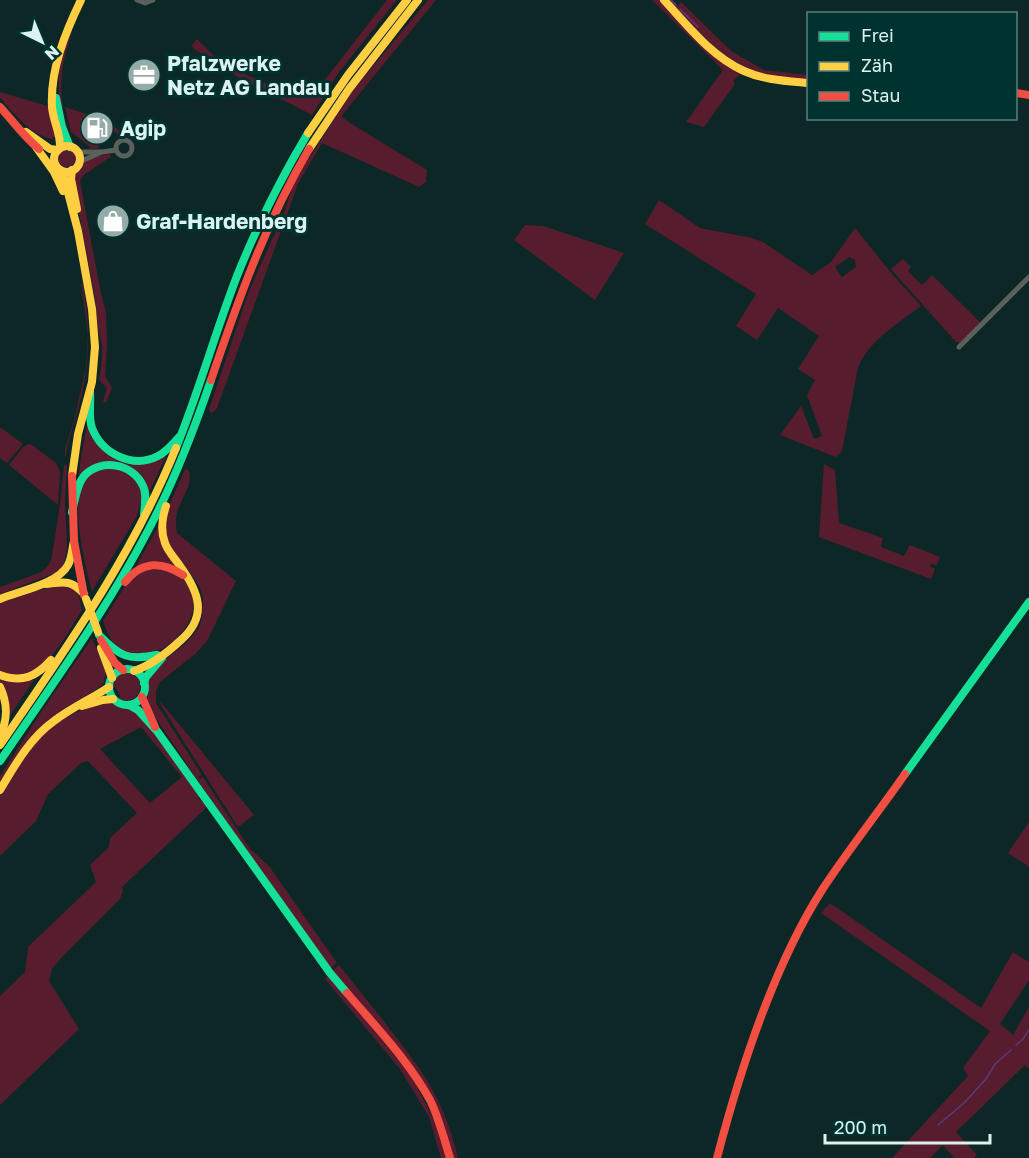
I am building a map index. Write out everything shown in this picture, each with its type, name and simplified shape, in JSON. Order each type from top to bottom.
[{"type":"main road","points":[[54,161],[60,140],[52,108],[55,75],[60,48],[81,0]]},
{"type":"main road","points":[[0,745],[112,577],[143,523],[182,433],[236,279],[257,228],[279,184],[329,101],[407,0]]},
{"type":"main road","points":[[0,761],[138,551],[172,483],[191,437],[261,241],[297,169],[335,106],[418,0]]},
{"type":"main road","points":[[664,0],[710,47],[738,68],[764,77],[807,83]]},
{"type":"main road","points":[[54,90],[62,127],[79,155],[79,162],[72,170],[67,172],[60,170]]},
{"type":"main road","points":[[0,107],[36,147],[60,182],[78,231]]},
{"type":"main road","points":[[17,125],[50,149],[63,147],[74,149]]},
{"type":"main road","points":[[36,147],[54,161],[65,181],[78,231],[92,309],[94,367],[73,460],[72,512],[74,542],[85,597],[112,678]]},
{"type":"main road","points":[[72,170],[71,179],[78,214],[78,231]]},
{"type":"main road","points":[[90,391],[90,417],[93,430],[101,444],[115,455],[132,460],[158,456],[169,448],[182,433]]},
{"type":"main road","points":[[72,512],[79,484],[88,473],[101,465],[119,465],[134,474],[143,487],[145,501],[143,523]]},
{"type":"main road","points":[[165,653],[146,677],[142,697],[129,705],[119,704],[113,699],[109,687],[117,672],[134,671],[165,653],[188,634],[196,620],[198,596],[171,554],[163,536],[162,517],[169,500],[172,483]]},
{"type":"main road","points":[[0,599],[40,584],[65,569],[74,542]]},
{"type":"main road","points":[[107,601],[132,573],[142,567],[167,566],[188,578]]},
{"type":"main road","points":[[40,584],[71,582],[85,597]]},
{"type":"main road","points":[[717,1158],[754,1039],[797,933],[823,889],[1029,602]]},
{"type":"main road","points":[[98,634],[114,651],[127,658],[143,659],[165,653]]},
{"type":"main road","points":[[98,634],[111,658],[123,670]]},
{"type":"main road","points":[[0,675],[19,679],[35,675],[68,644]]},
{"type":"main road","points":[[134,671],[144,682]]},
{"type":"main road","points":[[0,687],[7,710],[6,723],[0,736]]},
{"type":"main road","points":[[0,790],[20,758],[49,725],[109,687]]},
{"type":"main road","points":[[142,697],[157,731]]},
{"type":"main road","points":[[74,708],[113,699]]},
{"type":"main road","points":[[129,705],[138,710],[157,731],[330,973],[400,1055],[418,1080],[437,1117],[450,1158]]},
{"type":"street","points":[[137,0],[145,3],[153,0]]},
{"type":"street","points":[[74,149],[102,152],[116,150]]},
{"type":"street","points":[[79,162],[102,152]]},
{"type":"street","points":[[959,347],[1029,277]]},
{"type":"shaded area","points":[[387,0],[397,0],[339,72],[312,115],[236,76],[194,49],[192,45],[197,39],[214,56],[233,69],[301,98],[313,95]]},
{"type":"shaded area","points":[[428,0],[436,0],[342,117],[427,170],[426,182],[419,187],[322,143],[298,184],[217,408],[212,413],[210,412],[209,409],[249,291],[284,213],[294,182],[354,89]]},
{"type":"shaded area","points":[[652,0],[660,0],[704,46],[739,72],[740,75],[733,81],[735,84],[704,127],[686,122],[723,70]]},
{"type":"shaded area","points":[[668,0],[672,0],[678,6],[681,2],[731,51],[764,70],[807,75],[807,80],[764,74],[745,67],[709,42]]},
{"type":"shaded area","points":[[70,37],[61,84],[65,121],[69,132],[65,133],[59,96],[59,72]]},
{"type":"shaded area","points":[[0,92],[51,107],[57,135],[52,139],[44,137],[30,128],[0,98]]},
{"type":"shaded area","points":[[65,107],[107,121],[127,138],[103,125],[87,120],[82,130],[98,144],[99,148],[90,149],[71,132]]},
{"type":"shaded area","points":[[63,149],[71,149],[76,154],[74,165],[63,167],[58,162],[58,154]]},
{"type":"shaded area","points":[[110,154],[111,157],[84,175],[80,181],[106,312],[105,376],[112,388],[106,403],[103,401],[107,388],[99,380],[102,345],[73,180],[78,168],[86,161]]},
{"type":"shaded area","points":[[659,200],[700,228],[763,242],[812,275],[831,262],[855,228],[921,306],[885,333],[863,358],[858,368],[842,451],[836,457],[780,435],[801,406],[814,439],[822,436],[807,395],[815,380],[798,369],[819,336],[778,308],[757,340],[736,326],[756,294],[645,224]],"holes":[[[849,257],[855,260],[856,267],[842,277],[835,267]]]},
{"type":"shaded area","points":[[525,225],[543,226],[624,253],[595,300],[514,240]]},
{"type":"shaded area","points":[[903,259],[911,267],[908,271],[922,285],[932,275],[981,323],[960,343],[956,342],[891,269]]},
{"type":"shaded area","points":[[81,282],[86,307],[88,335]]},
{"type":"shaded area","points":[[88,337],[87,362],[85,380],[65,459],[65,449],[86,367]]},
{"type":"shaded area","points":[[87,424],[120,460],[167,454],[149,493],[148,488],[120,463],[78,479]]},
{"type":"shaded area","points":[[0,427],[23,444],[7,463],[0,458]]},
{"type":"shaded area","points":[[29,444],[56,463],[60,472],[58,505],[9,465],[23,447]]},
{"type":"shaded area","points":[[67,464],[65,504],[67,550],[64,563],[53,574],[0,594],[0,587],[42,572],[50,563],[64,466]]},
{"type":"shaded area","points":[[824,464],[835,470],[839,523],[883,538],[881,547],[904,556],[910,545],[940,557],[937,565],[931,564],[930,566],[935,569],[931,579],[819,537]]},
{"type":"shaded area","points":[[117,467],[137,481],[141,492],[141,502],[137,516],[92,591],[78,515],[81,486],[90,474],[101,469]]},
{"type":"shaded area","points":[[185,469],[189,471],[190,476],[177,513],[177,533],[236,581],[207,641],[195,654],[160,682],[156,691],[156,703],[202,775],[199,776],[200,779],[203,777],[250,849],[269,866],[337,963],[330,969],[192,772],[147,703],[149,680],[166,659],[193,635],[202,617],[203,598],[200,588],[169,546],[164,528],[169,506]]},
{"type":"shaded area","points":[[159,525],[176,566],[137,566],[137,564]]},
{"type":"shaded area","points":[[165,569],[183,579],[192,591],[194,602],[188,624],[172,642],[161,649],[145,654],[122,652],[112,640],[103,621],[125,586],[142,570]]},
{"type":"shaded area","points":[[66,584],[78,593],[82,610],[54,653],[36,670],[25,675],[12,676],[0,672],[0,603]]},
{"type":"shaded area","points":[[92,638],[106,671],[104,682],[97,689],[58,713],[41,728],[0,782],[0,776]]},
{"type":"shaded area","points":[[122,673],[128,673],[137,678],[140,684],[139,693],[135,698],[119,699],[120,695],[115,687],[112,687],[114,679]]},
{"type":"shaded area","points":[[0,678],[34,680],[9,717],[6,693]]},
{"type":"shaded area","points":[[160,701],[254,815],[238,827],[162,707]]},
{"type":"shaded area","points":[[111,703],[119,708],[135,711],[157,736],[200,795],[198,798],[208,806],[122,887],[120,899],[52,969],[49,981],[79,1029],[0,1105],[0,996],[25,972],[28,947],[96,882],[90,865],[109,847],[110,838],[137,813],[88,761],[81,763],[48,794],[36,821],[0,856],[0,795],[22,759],[40,737],[61,719],[91,706]],"holes":[[[141,727],[182,777],[150,803],[100,749]]]},
{"type":"shaded area","points":[[1029,822],[1029,867],[1008,853]]},
{"type":"shaded area","points":[[830,903],[981,1008],[1013,952],[1029,962],[1029,980],[1000,1024],[1013,1035],[1029,1007],[1029,1069],[1025,1065],[956,1132],[977,1155],[974,1158],[954,1158],[943,1145],[930,1158],[892,1158],[968,1076],[963,1068],[990,1031],[821,913]]},
{"type":"shaded area","points":[[339,965],[426,1078],[443,1112],[458,1158],[453,1158],[445,1129],[418,1073],[332,971]]},
{"type":"shaded area","points":[[328,976],[411,1075],[436,1124],[446,1158],[441,1158],[429,1117],[400,1069],[325,979]]},
{"type":"waterway","points":[[671,0],[676,5]]},
{"type":"waterway","points":[[680,9],[698,27]]},
{"type":"waterway","points":[[1016,1045],[1029,1030]]},
{"type":"waterway","points":[[938,1125],[965,1102],[986,1079],[995,1064],[1011,1050]]},
{"type":"traffic: fast","points":[[56,98],[62,127],[70,147]]},
{"type":"traffic: fast","points":[[176,448],[245,257],[288,167],[308,133]]},
{"type":"traffic: fast","points":[[0,761],[81,642],[137,551],[178,468],[211,380]]},
{"type":"traffic: fast","points":[[90,391],[92,428],[103,445],[119,457],[129,460],[148,460],[164,452],[179,437]]},
{"type":"traffic: fast","points":[[72,512],[81,480],[91,470],[107,465],[124,468],[138,478],[145,492],[144,514]]},
{"type":"traffic: fast","points":[[905,774],[1029,602]]},
{"type":"traffic: fast","points":[[99,635],[112,648],[125,655],[131,657],[157,655]]},
{"type":"traffic: fast","points":[[144,683],[146,677],[162,658]]},
{"type":"traffic: fast","points":[[127,669],[140,674],[145,687],[140,700],[127,705],[114,700],[109,687],[114,674],[127,669]]},
{"type":"traffic: fast","points":[[129,705],[138,710],[157,731],[330,973],[347,993]]},
{"type":"traffic: slow","points":[[60,148],[52,107],[53,79],[64,39],[81,0]]},
{"type":"traffic: slow","points":[[308,133],[348,75],[407,0]]},
{"type":"traffic: slow","points":[[309,149],[349,89],[418,0]]},
{"type":"traffic: slow","points":[[664,0],[701,40],[732,65],[759,76],[807,83]]},
{"type":"traffic: slow","points":[[26,132],[50,149],[58,150]]},
{"type":"traffic: slow","points":[[67,146],[76,150],[80,159],[76,168],[67,172],[58,168],[54,159],[58,150],[67,146]]},
{"type":"traffic: slow","points":[[36,147],[54,172],[63,191]]},
{"type":"traffic: slow","points":[[60,170],[78,231],[92,309],[95,347],[92,382],[78,434],[72,476]]},
{"type":"traffic: slow","points":[[72,170],[71,179],[77,209]]},
{"type":"traffic: slow","points":[[0,745],[119,564],[159,488],[176,448]]},
{"type":"traffic: slow","points":[[134,671],[159,658],[181,640],[195,622],[198,613],[198,604],[192,585],[163,538],[162,524],[166,506]]},
{"type":"traffic: slow","points":[[0,599],[47,582],[63,572],[68,565],[74,541]]},
{"type":"traffic: slow","points":[[46,584],[71,584],[84,594]]},
{"type":"traffic: slow","points":[[86,599],[98,632]]},
{"type":"traffic: slow","points":[[101,648],[112,678]]},
{"type":"traffic: slow","points":[[0,675],[15,678],[28,677],[40,671],[51,660]]},
{"type":"traffic: slow","points":[[0,687],[6,712],[0,736]]},
{"type":"traffic: slow","points":[[0,790],[24,752],[45,728],[109,687]]},
{"type":"traffic: slow","points":[[82,706],[113,699]]},
{"type":"traffic: jam","points":[[1017,93],[1029,95]]},
{"type":"traffic: jam","points":[[0,107],[39,149]]},
{"type":"traffic: jam","points":[[211,380],[266,233],[309,149]]},
{"type":"traffic: jam","points":[[72,476],[74,541],[84,595]]},
{"type":"traffic: jam","points":[[125,582],[138,570],[152,565],[167,567],[183,575]]},
{"type":"traffic: jam","points":[[101,640],[115,663],[123,670]]},
{"type":"traffic: jam","points":[[142,697],[155,727]]},
{"type":"traffic: jam","points":[[717,1158],[747,1055],[788,952],[822,890],[905,774]]},
{"type":"traffic: jam","points":[[347,993],[391,1044],[421,1085],[436,1114],[450,1158]]},
{"type":"place","name":"Pfalzwerke Netz AG Landau","points":[[144,75]]},
{"type":"place","name":"Agip","points":[[97,128]]},
{"type":"place","name":"Graf-Hardenberg","points":[[113,221]]}]
